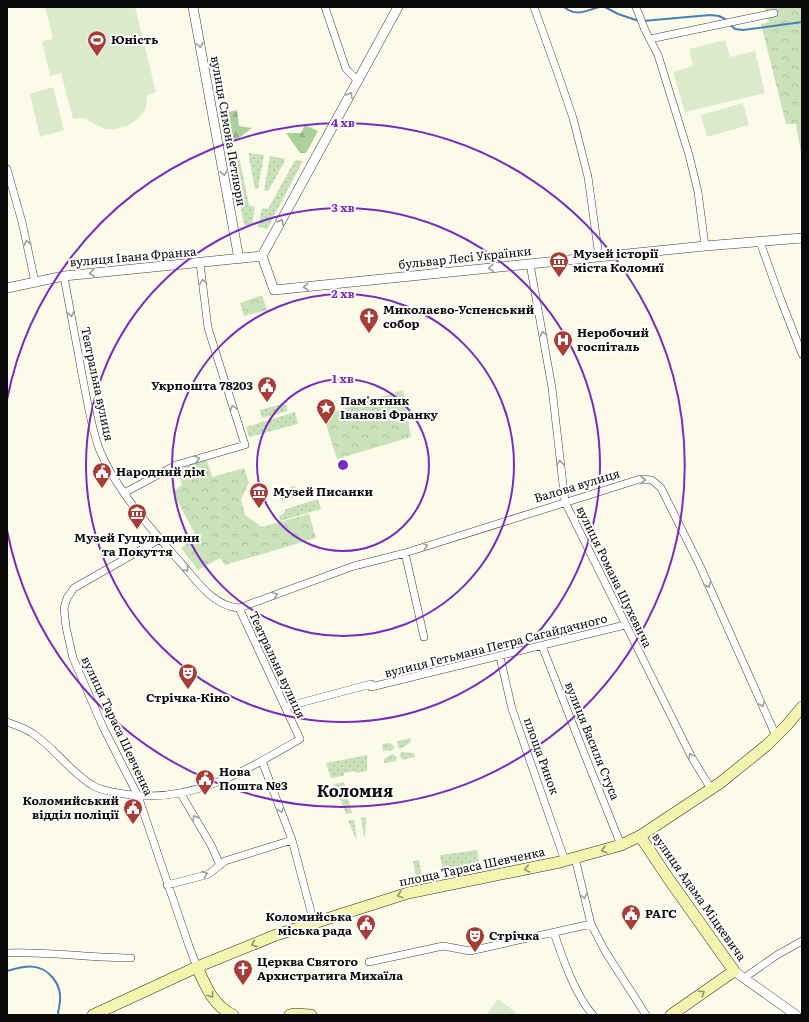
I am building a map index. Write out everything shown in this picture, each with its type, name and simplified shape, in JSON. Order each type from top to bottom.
[{"type":"main road","name":"площа Тараса Шевченка","points":[[93,1015],[106,1012],[197,967],[276,935],[314,922],[408,893],[570,859],[621,845],[640,836],[734,772],[776,736],[801,710]]},
{"type":"main road","name":"вулиця Адама Міцкевича","points":[[640,836],[734,971]]},
{"type":"main road","points":[[197,967],[208,992],[218,1005],[233,1015]]},
{"type":"main road","points":[[671,1015],[734,971]]},
{"type":"main road","points":[[292,1014],[311,1015]]},
{"type":"street","name":"вулиця Симона Петлюри","points":[[193,7],[239,259]]},
{"type":"street","points":[[325,7],[346,69],[358,81]]},
{"type":"street","points":[[262,256],[398,7]]},
{"type":"street","points":[[534,7],[573,118],[588,177],[599,257]]},
{"type":"street","points":[[636,7],[641,21],[658,55],[689,155],[698,192],[705,246]]},
{"type":"street","points":[[650,39],[774,13]]},
{"type":"street","points":[[7,169],[22,222],[35,282]]},
{"type":"street","name":"бульвар Лесі Українки","points":[[262,256],[274,290],[705,246],[802,238]]},
{"type":"street","points":[[760,242],[802,354]]},
{"type":"street","name":"вулиця Івана Франка","points":[[7,288],[64,276],[262,256]]},
{"type":"street","points":[[124,492],[176,465],[245,446],[208,328],[200,263]]},
{"type":"street","name":"вулиця Романа Шухевича","points":[[530,264],[552,388],[565,501],[691,756],[711,789]]},
{"type":"street","name":"Театральна вулиця","points":[[64,276],[93,427],[100,450],[108,467],[124,492],[160,539],[203,588],[216,600],[230,608],[239,608],[300,739],[262,761]]},
{"type":"street","name":"Валова вулиця","points":[[239,608],[354,566],[405,552],[640,478],[652,480],[661,488],[703,573],[776,736]]},
{"type":"street","name":"вулиця Тараса Шевченка","points":[[160,539],[78,585],[68,594],[64,606],[66,627],[75,662],[103,727],[138,796],[167,885],[197,967]]},
{"type":"street","points":[[405,552],[424,637]]},
{"type":"street","name":"вулиця Гетьмана Петра Сагайдачного","points":[[284,707],[500,657],[625,625]]},
{"type":"street","name":"вулиця Василя Стуса","points":[[542,646],[621,845]]},
{"type":"street","name":"площа Ринок","points":[[500,657],[512,709],[570,859],[591,924],[605,951],[646,1015]]},
{"type":"street","points":[[7,722],[34,735],[46,744],[65,764],[92,785],[108,791],[138,796],[181,794],[226,778],[262,761],[292,840],[314,922]]},
{"type":"street","points":[[181,794],[211,845],[220,865]]},
{"type":"street","points":[[167,885],[210,873],[225,861],[292,840]]},
{"type":"street","points":[[369,962],[443,946],[466,951],[591,924]]},
{"type":"street","points":[[554,933],[568,972],[593,1015]]},
{"type":"street","points":[[744,978],[777,955],[802,942]]},
{"type":"street","points":[[7,953],[36,952],[131,958]]},
{"type":"street","name":"вулиця Адама Міцкевича","points":[[734,971],[796,1015]]},
{"type":"green space","name":"Юність","points":[[45,7],[135,7],[156,92],[147,95],[145,110],[134,122],[118,129],[107,129],[84,118],[73,119],[61,73],[50,76],[42,41],[53,39]]},
{"type":"green space","points":[[764,7],[802,7],[802,159],[796,124],[786,124],[761,24],[769,22]]},
{"type":"green space","points":[[725,40],[730,57],[755,51],[765,93],[685,112],[673,72],[693,66],[689,49]]},
{"type":"green space","points":[[53,87],[64,130],[40,137],[30,94]]},
{"type":"green space","points":[[743,103],[749,125],[707,137],[701,115]]},
{"type":"green space","points":[[237,110],[239,126],[252,128],[232,143],[226,141],[221,114]]},
{"type":"green space","points":[[305,125],[318,131],[306,153],[300,153],[286,133],[301,133]]},
{"type":"green space","points":[[230,150],[238,151],[249,205],[255,207],[252,226],[244,225]]},
{"type":"green space","points":[[249,153],[264,155],[258,189],[255,189]]},
{"type":"green space","points":[[270,156],[285,159],[268,191],[264,190]]},
{"type":"green space","points":[[295,160],[303,161],[267,229],[258,227],[262,208],[268,209]]},
{"type":"green space","points":[[262,295],[267,310],[244,316],[240,303]]},
{"type":"green space","points":[[403,390],[411,437],[337,459],[323,415]]},
{"type":"green space","points":[[285,403],[288,411],[262,418],[260,410]]},
{"type":"green space","points":[[295,412],[298,424],[249,437],[246,427]]},
{"type":"green space","points":[[207,460],[212,477],[244,468],[249,483],[241,499],[245,515],[262,527],[309,514],[316,538],[225,565],[220,558],[198,570],[181,548],[196,536],[173,492],[182,485],[177,470],[191,464]]},
{"type":"green space","points":[[295,486],[298,496],[284,500],[278,497],[276,492]]},
{"type":"green space","points":[[318,499],[321,509],[280,521],[279,516],[283,514],[286,509]]},
{"type":"green space","points":[[410,738],[411,742],[400,749],[397,744],[398,741]]},
{"type":"green space","points":[[390,743],[394,746],[393,750],[383,751],[382,744]]},
{"type":"green space","points":[[401,752],[414,753],[415,757],[402,760],[400,756]]},
{"type":"green space","points":[[392,754],[397,757],[396,761],[384,763],[384,759]]},
{"type":"green space","points":[[367,755],[367,771],[344,773],[344,776],[331,778],[326,763]]},
{"type":"green space","points":[[344,782],[352,813],[346,814],[334,784]]},
{"type":"green space","points":[[366,817],[365,837],[364,837],[361,818]]},
{"type":"green space","points":[[348,820],[354,820],[357,839],[356,839]]},
{"type":"green space","points":[[477,850],[479,862],[443,871],[440,855]]},
{"type":"green space","points":[[419,860],[422,875],[416,877],[413,861]]},
{"type":"green space","points":[[498,999],[519,1015],[486,1015]]},
{"type":"waterway","points":[[564,7],[573,12],[581,12],[599,7]]},
{"type":"waterway","points":[[605,7],[618,14],[639,21]]},
{"type":"waterway","points":[[643,21],[710,15],[719,16],[727,20]]},
{"type":"waterway","points":[[729,24],[735,29],[743,30],[802,22]]},
{"type":"waterway","points":[[7,971],[26,967],[37,967],[48,973],[56,982],[59,991],[60,1001],[58,1015]]},
{"type":"place","name":"Юність","points":[[97,57]]},
{"type":"place","name":"Музей історії міста Коломиї","points":[[559,278]]},
{"type":"place","name":"Миколаєво-Успенський собор","points":[[369,334]]},
{"type":"place","name":"Неробочий госпіталь","points":[[563,357]]},
{"type":"place","name":"Укрпошта 78203","points":[[267,403]]},
{"type":"place","name":"Пам'ятник Іванові Франку","points":[[326,425]]},
{"type":"place","name":"Народний дім","points":[[102,489]]},
{"type":"place","name":"Музей Писанки","points":[[259,509]]},
{"type":"place","name":"Музей Гуцульщини та Покуття","points":[[137,530]]},
{"type":"place","name":"Стрічка-Кіно","points":[[188,690]]},
{"type":"place","name":"Нова Пошта №3","points":[[205,796]]},
{"type":"place","name":"Коломийський відділ поліції","points":[[133,825]]},
{"type":"place","name":"РАГС","points":[[631,931]]},
{"type":"place","name":"Коломийська міська рада","points":[[366,941]]},
{"type":"place","name":"Стрічка","points":[[475,953]]},
{"type":"place","name":"Церква Святого Архистратига Михаїла","points":[[243,986]]},
{"type":"district","name":"Коломия","points":[[355,791]]}]
